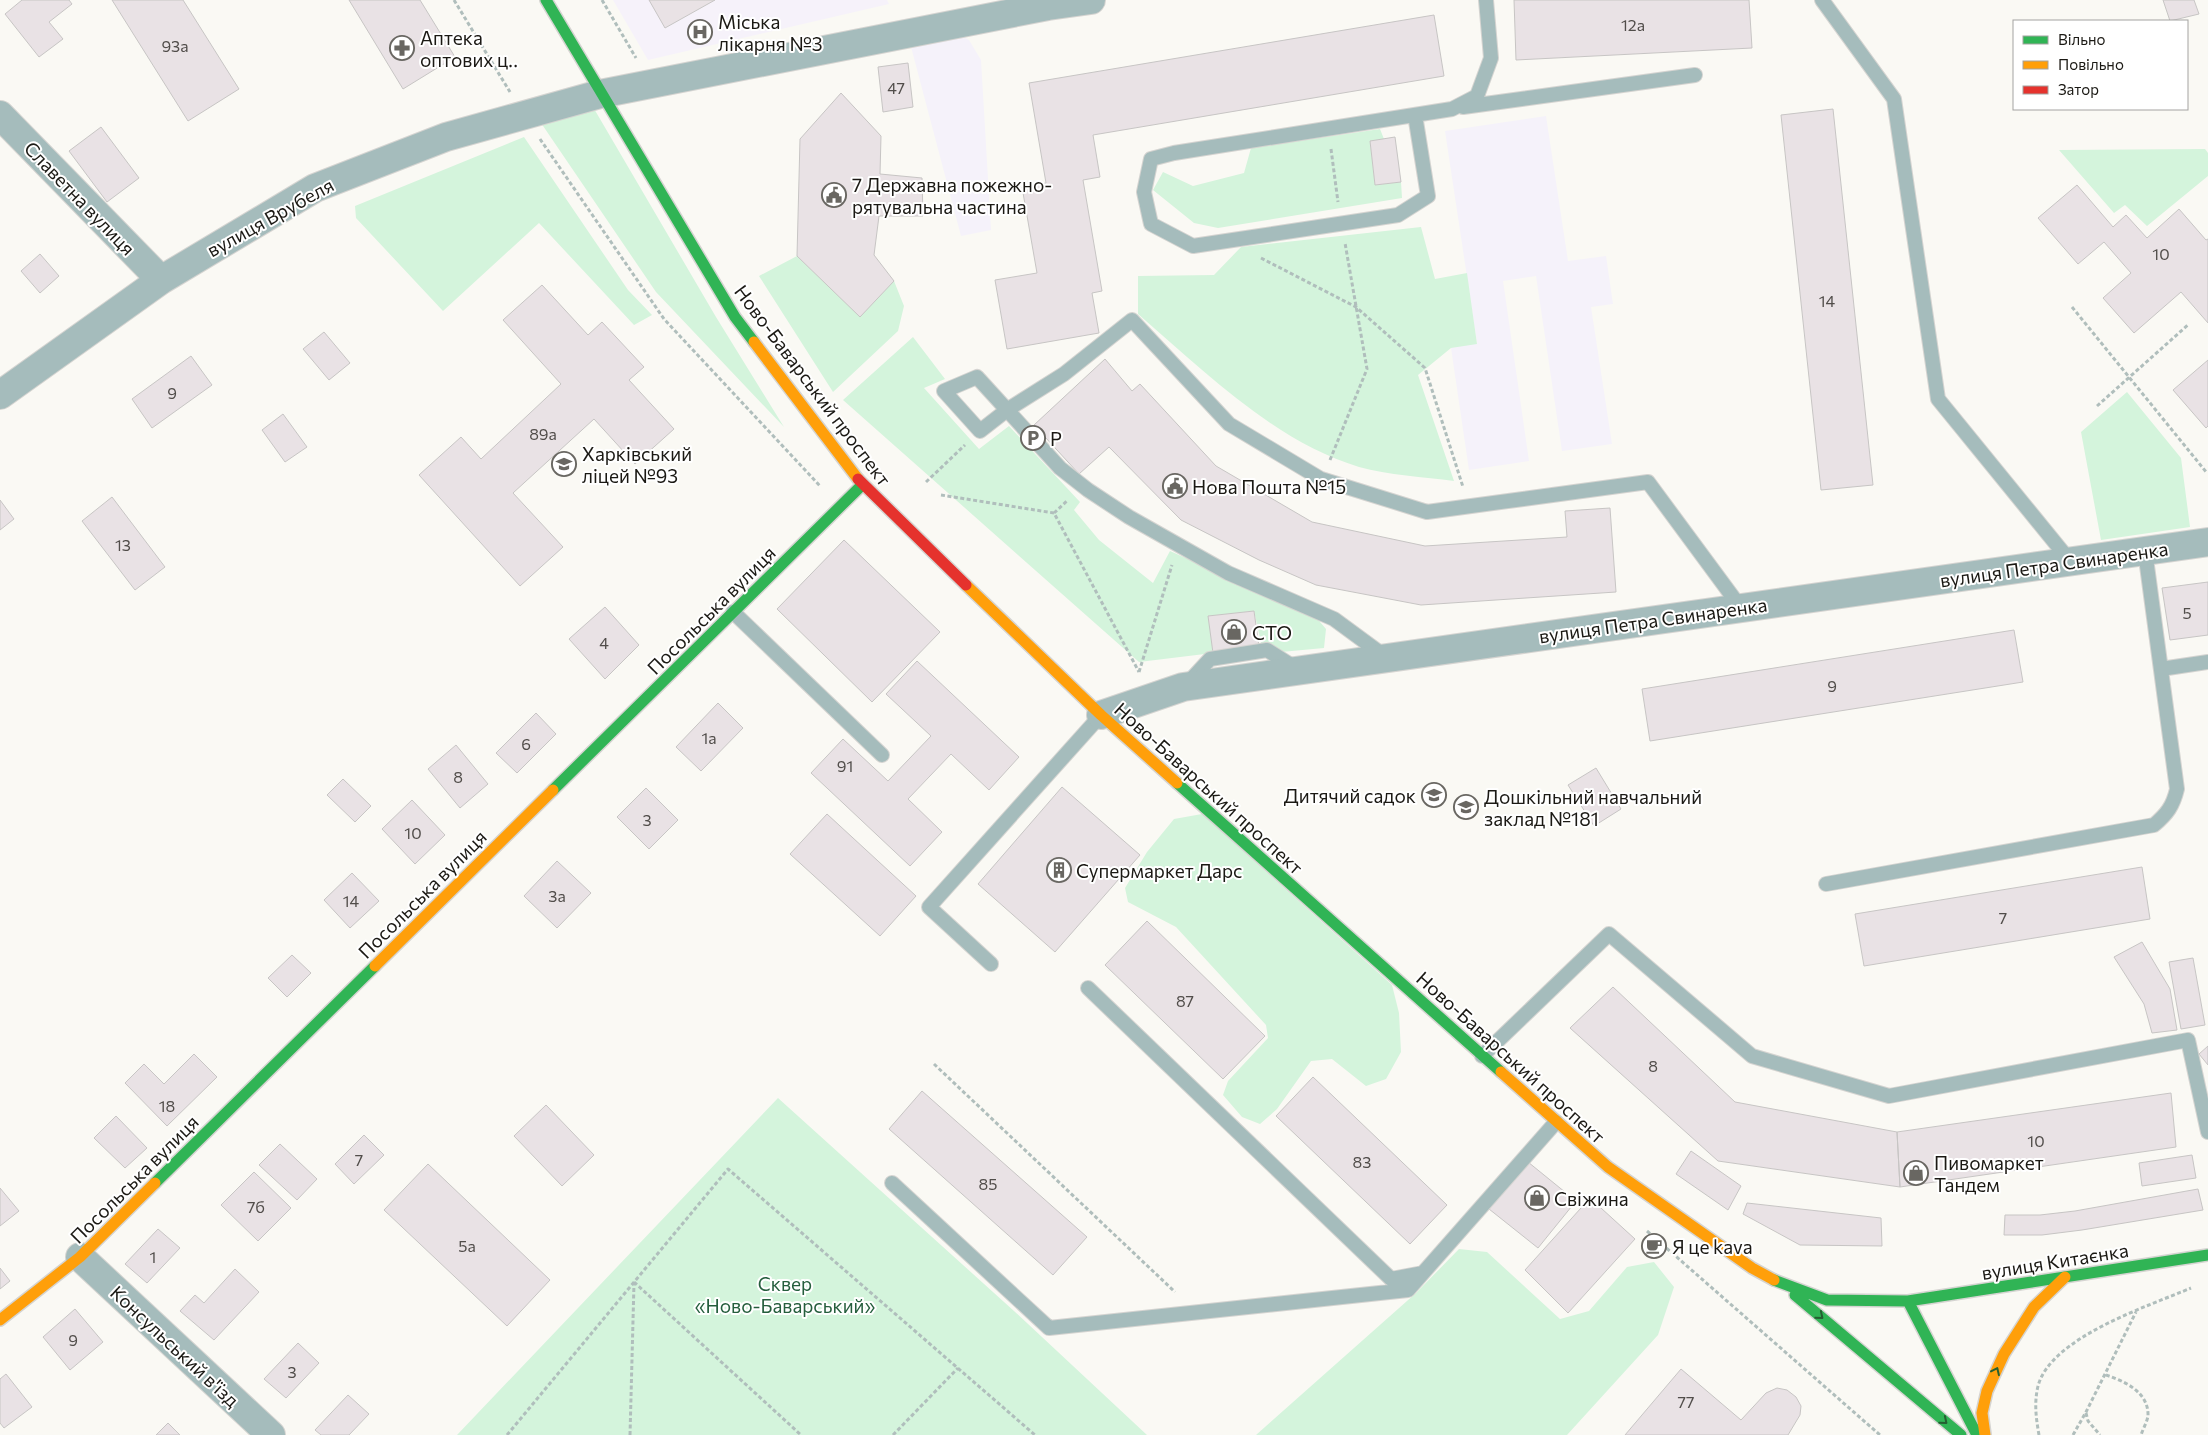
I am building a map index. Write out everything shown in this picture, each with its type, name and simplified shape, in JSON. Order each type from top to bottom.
[{"type":"main road","name":"Ново-Баварський проспект","points":[[546,0],[600,94],[735,317],[862,485],[1101,715],[1608,1167],[1752,1268],[1783,1285],[1827,1300],[1908,1301]]},
{"type":"main road","name":"Посольська вулиця","points":[[0,1320],[80,1257],[862,485]]},
{"type":"main road","name":"вулиця Китаєнка","points":[[1908,1301],[2208,1255]]},
{"type":"main road","points":[[1985,1435],[1982,1413],[1987,1391],[2004,1354],[2034,1307],[2065,1277]]},
{"type":"main road","points":[[1783,1285],[1961,1435]]},
{"type":"main road","points":[[1908,1301],[1977,1435]]},
{"type":"street","name":"вулиця Врубеля","points":[[0,395],[161,280],[315,188],[446,137],[600,94],[1048,6],[1091,0]]},
{"type":"street","name":"Славетна вулиця","points":[[0,115],[161,280]]},
{"type":"street","name":"вулиця Петра Свинаренка","points":[[1101,715],[1183,687],[2208,542]]},
{"type":"street","name":"Консульський в'їзд","points":[[80,1257],[271,1435]]},
{"type":"lane","points":[[1452,109],[1477,96],[1491,58],[1486,0]]},
{"type":"lane","points":[[1822,0],[1894,99],[1938,399],[2070,561]]},
{"type":"lane","points":[[1415,115],[1428,196],[1398,215],[1193,246],[1150,224],[1144,192],[1152,159],[1174,153],[1328,128],[1452,109],[1695,75]]},
{"type":"lane","points":[[1388,658],[1334,619],[1228,572],[1129,518],[1060,468],[1007,410],[977,377],[944,390],[980,431],[1007,410],[1064,374],[1132,320],[1229,424],[1321,479],[1427,512],[1648,482],[1740,608]]},
{"type":"lane","points":[[1826,884],[2154,825],[2166,816],[2174,804],[2177,789],[2145,551]]},
{"type":"lane","points":[[733,612],[882,755]]},
{"type":"lane","points":[[2162,669],[2208,662]]},
{"type":"lane","points":[[991,964],[928,906],[1101,715]]},
{"type":"lane","points":[[1482,1056],[1609,934],[1752,1056],[1889,1096],[2188,1040],[2208,1132]]},
{"type":"lane","points":[[1088,988],[1390,1279],[1423,1274]]},
{"type":"lane","points":[[892,1183],[1049,1328],[1408,1290],[1556,1122]]},
{"type":"path","points":[[454,0],[524,115],[664,319],[839,507]]},
{"type":"path","points":[[602,0],[651,84]]},
{"type":"path","points":[[1321,479],[1367,369],[1341,224],[1328,128]]},
{"type":"path","points":[[1230,241],[1356,308],[1425,368],[1469,506]]},
{"type":"path","points":[[2072,307],[2208,474]]},
{"type":"path","points":[[2097,406],[2189,324]]},
{"type":"path","points":[[926,482],[980,431]]},
{"type":"path","points":[[941,495],[1054,514],[1139,672],[1178,545]]},
{"type":"path","points":[[934,1064],[1196,1312]]},
{"type":"path","points":[[507,1435],[728,1169],[1035,1435]]},
{"type":"path","points":[[1640,1225],[1880,1435]]},
{"type":"path","points":[[630,1435],[634,1282]]},
{"type":"path","points":[[634,1282],[802,1435]]},
{"type":"path","points":[[2039,1435],[2034,1408],[2039,1384],[2052,1362],[2068,1346],[2092,1331],[2194,1286]]},
{"type":"path","points":[[2073,1435],[2106,1375],[2137,1312]]},
{"type":"path","points":[[893,1435],[958,1368]]},
{"type":"path","points":[[2106,1375],[2127,1382],[2143,1398],[2148,1416],[2141,1435]]},
{"type":"path","points":[[2086,1412],[2088,1421],[2100,1435]]},
{"type":"shaded area","name":"Міська лікарня №3","points":[[613,0],[887,0],[889,4],[648,60]]},
{"type":"shaded area","points":[[958,34],[969,40],[981,60],[991,230],[961,236],[910,43]]},
{"type":"shaded area","points":[[1546,116],[1568,261],[1606,256],[1613,304],[1591,307],[1612,444],[1562,451],[1536,276],[1503,281],[1529,461],[1469,470],[1451,348],[1477,343],[1445,131]]},
{"type":"green space","points":[[593,107],[716,317],[784,427],[656,292],[539,120]]},
{"type":"green space","points":[[1380,129],[1384,139],[1370,141],[1375,185],[1401,182],[1402,198],[1218,228],[1194,223],[1153,190],[1163,172],[1193,186],[1244,173],[1251,148]]},
{"type":"green space","points":[[524,137],[628,290],[652,315],[634,325],[539,223],[443,311],[356,218],[355,206]]},
{"type":"green space","points":[[2205,149],[2208,153],[2208,176],[2147,226],[2125,205],[2114,213],[2059,150]]},
{"type":"green space","points":[[1421,227],[1435,279],[1467,273],[1477,344],[1451,348],[1418,375],[1454,481],[1370,470],[1328,456],[1269,422],[1241,402],[1138,314],[1138,276],[1214,275],[1241,247]]},
{"type":"green space","points":[[797,256],[860,316],[894,281],[904,306],[898,331],[833,392],[759,276]]},
{"type":"green space","points":[[913,337],[945,379],[924,388],[979,449],[1009,426],[1080,502],[1074,510],[1099,540],[1153,583],[1170,551],[1315,616],[1326,629],[1324,648],[1281,652],[1262,647],[1254,611],[1209,616],[1213,653],[1139,662],[843,400]]},
{"type":"green space","points":[[2127,392],[2181,458],[2190,527],[2101,540],[2081,432]]},
{"type":"green space","points":[[1202,814],[1392,985],[1399,1013],[1401,1052],[1386,1079],[1366,1086],[1332,1059],[1311,1061],[1277,1109],[1260,1124],[1242,1117],[1223,1095],[1228,1081],[1268,1038],[1266,1025],[1176,927],[1128,902],[1125,888],[1147,852],[1174,819]]},
{"type":"green space","name":"Сквер «Ново-Баварський»","points":[[778,1098],[1014,1311],[1147,1435],[457,1435]]},
{"type":"green space","points":[[1459,1249],[1487,1252],[1560,1319],[1589,1311],[1627,1267],[1654,1262],[1674,1287],[1658,1335],[1567,1435],[1256,1435],[1416,1293]]},
{"type":"building","points":[[22,0],[69,0],[72,4],[49,22],[63,39],[39,57],[5,14]]},
{"type":"building","points":[[112,0],[183,0],[239,89],[188,121]]},
{"type":"building","points":[[349,0],[420,0],[455,57],[403,89]]},
{"type":"building","points":[[649,0],[715,0],[665,28]]},
{"type":"building","points":[[1514,0],[1749,0],[1752,48],[1516,60]]},
{"type":"building","points":[[2163,0],[2194,0],[2199,14],[2170,20]]},
{"type":"building","points":[[1434,15],[1444,76],[1093,135],[1100,177],[1083,180],[1102,291],[1092,293],[1099,333],[1007,349],[995,280],[1037,273],[1022,187],[1046,183],[1029,83]]},
{"type":"building","points":[[908,63],[913,107],[883,112],[878,67]]},
{"type":"building","name":"7 Державна пожежно- рятувальна частина","points":[[841,93],[881,136],[880,174],[922,178],[923,216],[879,216],[874,255],[894,281],[860,317],[797,256],[800,139]]},
{"type":"building","points":[[1833,109],[1873,485],[1821,490],[1781,115]]},
{"type":"building","points":[[101,127],[139,178],[107,202],[69,151]]},
{"type":"building","points":[[1395,137],[1401,182],[1375,185],[1370,141]]},
{"type":"building","points":[[2077,185],[2113,227],[2126,215],[2147,238],[2179,209],[2206,240],[2208,239],[2208,323],[2181,292],[2134,333],[2103,298],[2131,273],[2104,242],[2078,264],[2038,218]]},
{"type":"building","points":[[40,254],[59,276],[40,293],[21,271]]},
{"type":"building","points":[[542,285],[588,335],[602,322],[644,367],[629,380],[674,429],[635,464],[594,419],[513,493],[563,547],[520,586],[419,475],[461,437],[481,459],[561,384],[503,320]]},
{"type":"building","points":[[324,332],[350,363],[329,380],[303,349]]},
{"type":"building","points":[[191,356],[212,385],[152,428],[132,399]]},
{"type":"building","points":[[1105,359],[1132,391],[1140,384],[1216,466],[1312,522],[1425,546],[1567,537],[1565,511],[1610,508],[1616,592],[1421,605],[1316,585],[1259,560],[1181,520],[1109,447],[1079,474],[1034,425]]},
{"type":"building","points":[[2208,360],[2208,426],[2206,428],[2173,390]]},
{"type":"building","points":[[283,414],[307,447],[285,462],[262,430]]},
{"type":"building","points":[[112,497],[165,567],[135,590],[82,521]]},
{"type":"building","points":[[0,500],[14,519],[0,530]]},
{"type":"building","points":[[844,540],[940,632],[872,702],[777,609]]},
{"type":"building","points":[[2208,582],[2208,635],[2170,640],[2162,588]]},
{"type":"building","points":[[605,607],[639,645],[605,679],[569,639]]},
{"type":"building","name":"СТО","points":[[1254,611],[1259,647],[1213,653],[1208,616]]},
{"type":"building","points":[[2014,630],[2023,682],[1650,741],[1642,689]]},
{"type":"building","points":[[917,661],[1019,757],[989,790],[951,754],[908,799],[942,832],[910,866],[811,773],[843,739],[888,781],[931,736],[886,694]]},
{"type":"building","points":[[718,703],[743,728],[701,771],[676,747]]},
{"type":"building","points":[[536,713],[556,734],[517,773],[496,753]]},
{"type":"building","points":[[456,745],[488,784],[460,808],[428,769]]},
{"type":"building","points":[[1596,768],[1621,809],[1594,826],[1568,785]]},
{"type":"building","points":[[343,779],[371,806],[355,822],[327,795]]},
{"type":"building","name":"Супермаркет Дарс","points":[[1062,787],[1140,855],[1055,952],[978,884]]},
{"type":"building","points":[[646,788],[678,820],[649,849],[617,817]]},
{"type":"building","points":[[412,800],[445,835],[415,864],[382,829]]},
{"type":"building","points":[[827,814],[916,896],[880,936],[790,854]]},
{"type":"building","points":[[557,861],[591,893],[557,928],[524,896]]},
{"type":"building","points":[[2142,867],[2150,919],[1864,966],[1855,914]]},
{"type":"building","points":[[352,873],[379,901],[350,928],[324,900]]},
{"type":"building","points":[[1147,921],[1265,1036],[1223,1079],[1105,965]]},
{"type":"building","points":[[2142,942],[2170,989],[2177,1030],[2152,1033],[2144,1004],[2114,957]]},
{"type":"building","points":[[292,955],[311,973],[287,997],[268,978]]},
{"type":"building","points":[[2193,958],[2205,1025],[2181,1029],[2169,962]]},
{"type":"building","points":[[1613,987],[1735,1102],[1897,1132],[1900,1187],[1718,1161],[1570,1028]]},
{"type":"building","points":[[2208,1046],[2208,1065],[2199,1054]]},
{"type":"building","points":[[194,1054],[217,1077],[167,1126],[125,1083],[144,1064],[164,1084]]},
{"type":"building","points":[[1313,1077],[1447,1205],[1410,1244],[1276,1116]]},
{"type":"building","points":[[922,1091],[1087,1237],[1053,1275],[889,1129]]},
{"type":"building","points":[[2171,1093],[2176,1147],[1900,1187],[1897,1132]]},
{"type":"building","points":[[546,1105],[594,1155],[562,1186],[514,1136]]},
{"type":"building","points":[[116,1116],[147,1148],[125,1168],[94,1138]]},
{"type":"building","points":[[364,1135],[384,1155],[354,1184],[335,1164]]},
{"type":"building","points":[[280,1144],[317,1179],[297,1200],[259,1165]]},
{"type":"building","points":[[1691,1151],[1741,1186],[1728,1210],[1676,1174]]},
{"type":"building","points":[[2192,1155],[2196,1178],[2142,1186],[2139,1163]]},
{"type":"building","points":[[1528,1162],[1576,1201],[1538,1248],[1489,1209]]},
{"type":"building","points":[[428,1164],[550,1280],[507,1326],[384,1210]]},
{"type":"building","points":[[254,1172],[291,1208],[258,1241],[221,1205]]},
{"type":"building","points":[[0,1188],[19,1211],[0,1226]]},
{"type":"building","points":[[2198,1189],[2203,1210],[2082,1230],[2042,1235],[2004,1235],[2005,1215],[2040,1215],[2075,1211]]},
{"type":"building","points":[[1590,1198],[1635,1239],[1568,1313],[1525,1270]]},
{"type":"building","points":[[1747,1203],[1881,1218],[1882,1246],[1800,1245],[1743,1214]]},
{"type":"building","points":[[158,1229],[180,1248],[147,1283],[125,1264]]},
{"type":"building","points":[[0,1268],[10,1281],[0,1289]]},
{"type":"building","points":[[235,1269],[259,1292],[214,1340],[180,1311],[195,1295],[204,1303]]},
{"type":"building","points":[[75,1309],[103,1342],[70,1370],[43,1337]]},
{"type":"building","points":[[298,1343],[319,1363],[286,1398],[264,1379]]},
{"type":"building","points":[[1681,1369],[1741,1420],[1766,1393],[1777,1388],[1787,1390],[1796,1397],[1801,1406],[1800,1415],[1788,1435],[1625,1435]]},
{"type":"building","points":[[6,1374],[32,1407],[4,1428],[0,1423],[0,1379]]},
{"type":"building","points":[[348,1395],[369,1414],[349,1435],[321,1435],[315,1430]]},
{"type":"building","points":[[168,1423],[180,1435],[156,1435]]},
{"type":"traffic: fast","points":[[546,0],[735,317],[754,342]]},
{"type":"traffic: fast","points":[[553,790],[862,485]]},
{"type":"traffic: fast","points":[[1177,783],[1501,1072]]},
{"type":"traffic: fast","points":[[155,1183],[375,966]]},
{"type":"traffic: fast","points":[[1774,1280],[1827,1300],[1908,1301],[2208,1255]]},
{"type":"traffic: fast","points":[[1795,1295],[1961,1435]]},
{"type":"traffic: fast","points":[[1908,1301],[1977,1435]]},
{"type":"traffic: slow","points":[[754,342],[858,479]]},
{"type":"traffic: slow","points":[[966,585],[1101,715],[1177,783]]},
{"type":"traffic: slow","points":[[375,966],[553,790]]},
{"type":"traffic: slow","points":[[1501,1072],[1608,1167],[1752,1268],[1774,1280]]},
{"type":"traffic: slow","points":[[0,1320],[80,1257],[155,1183]]},
{"type":"traffic: slow","points":[[1985,1435],[1982,1413],[1987,1391],[2004,1354],[2034,1307],[2065,1277]]},
{"type":"traffic: jam","points":[[858,479],[966,585]]},
{"type":"place","name":"Міська лікарня №3","points":[[700,32]]},
{"type":"place","name":"Аптека оптових ц‥","points":[[402,48]]},
{"type":"place","name":"7 Державна пожежно- рятувальна частина","points":[[834,195]]},
{"type":"place","name":"Р","points":[[1033,438]]},
{"type":"place","name":"Харківський ліцей №93","points":[[564,464]]},
{"type":"place","name":"Нова Пошта №15","points":[[1175,486]]},
{"type":"place","name":"СТО","points":[[1234,632]]},
{"type":"place","name":"Дитячий садок","points":[[1434,795]]},
{"type":"place","name":"Дошкільний навчальний заклад №181","points":[[1466,807]]},
{"type":"place","name":"Супермаркет Дарс","points":[[1059,870]]},
{"type":"place","name":"Пивомаркет Тандем","points":[[1916,1173]]},
{"type":"place","name":"Свіжина","points":[[1537,1198]]},
{"type":"place","name":"Я це kava","points":[[1654,1246]]}]
